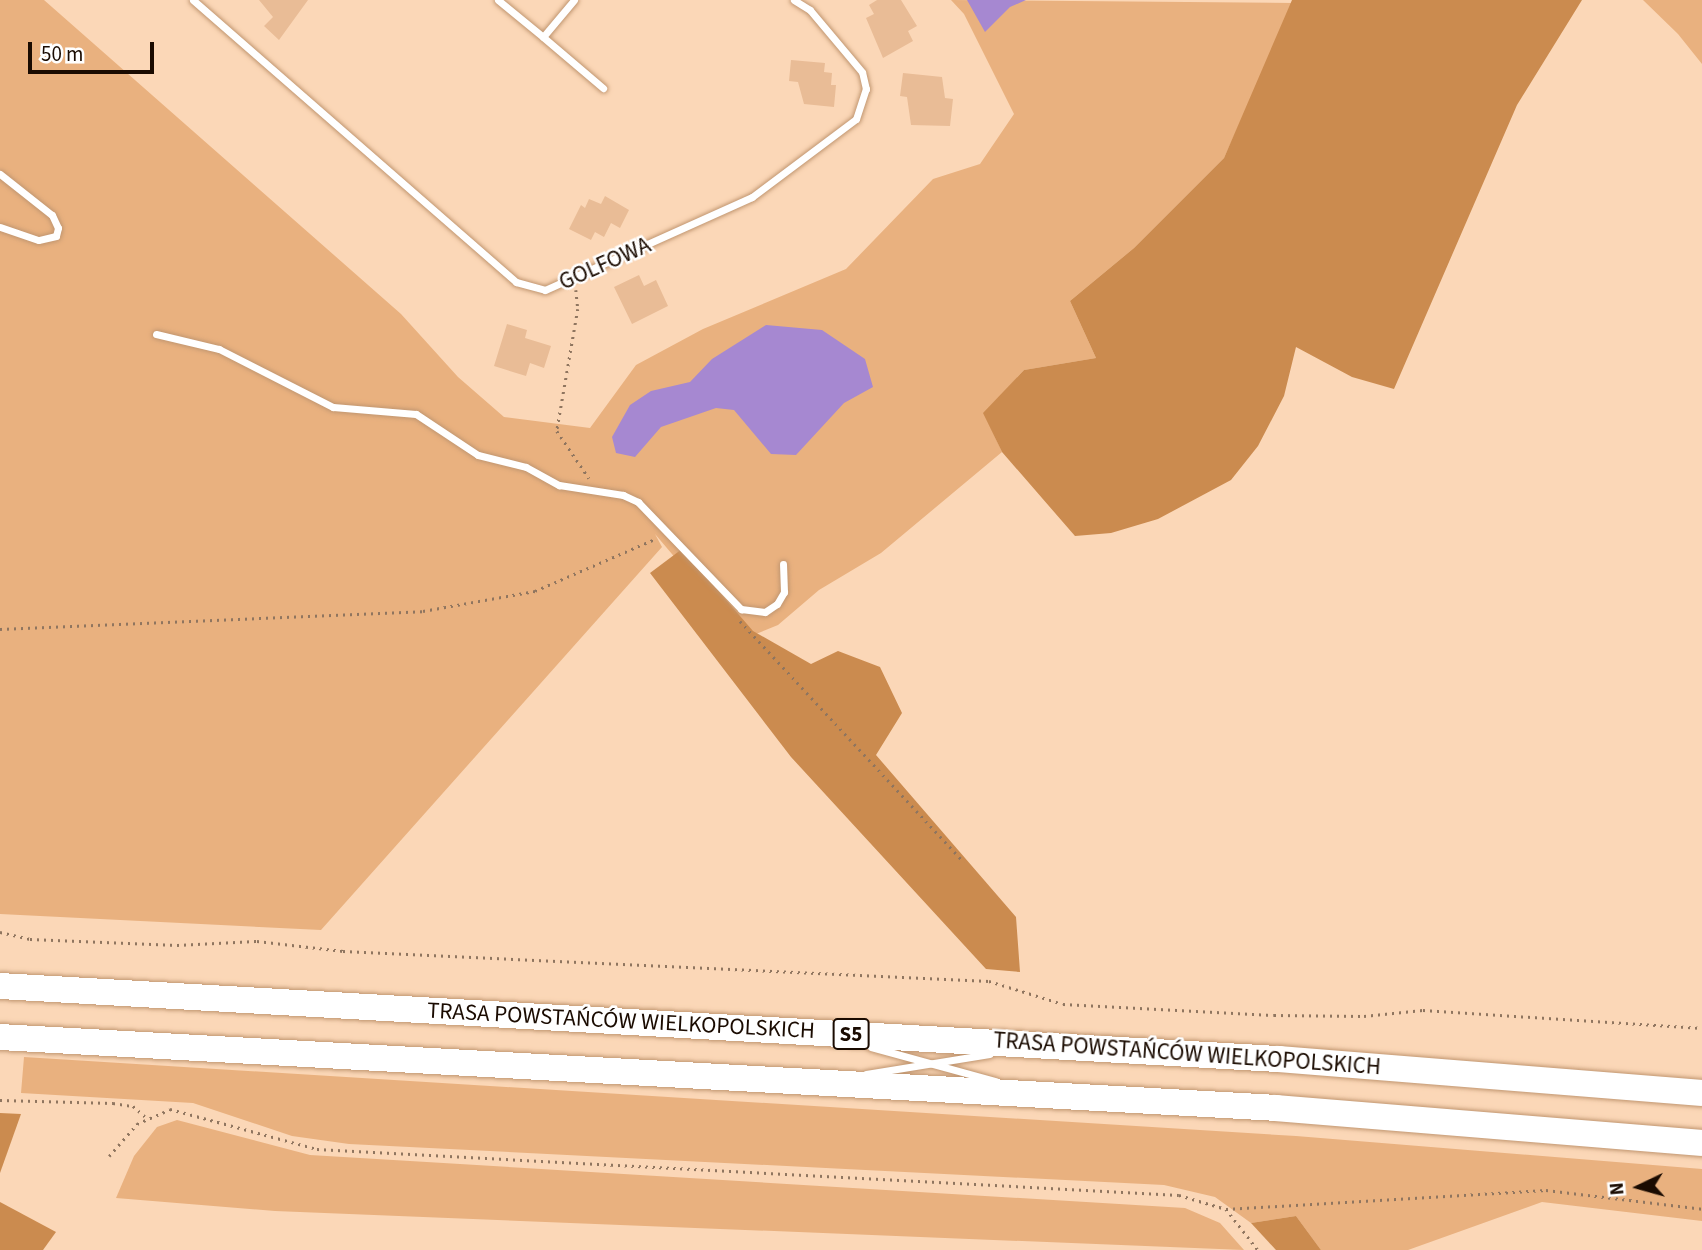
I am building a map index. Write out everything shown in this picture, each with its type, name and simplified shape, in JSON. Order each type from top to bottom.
[{"type":"highway","name":"TRASA POWSTAŃCÓW WIELKOPOLSKICH","points":[[0,986],[1045,1045],[1570,1079],[1702,1093]]},
{"type":"highway","name":"TRASA POWSTAŃCÓW WIELKOPOLSKICH","points":[[0,1037],[1042,1094],[1702,1143]]},
{"type":"lane","name":"GOLFOWA","points":[[193,0],[516,282],[545,290],[752,197],[856,119],[866,89],[862,72],[810,10],[794,0]]},
{"type":"lane","points":[[498,0],[603,88]]},
{"type":"lane","points":[[543,37],[574,0]]},
{"type":"lane","points":[[0,174],[52,215],[58,228],[56,236],[38,240],[0,228]]},
{"type":"lane","points":[[156,334],[219,349],[333,407],[416,414],[478,455],[526,467],[559,485],[638,502],[741,609],[765,611],[777,604],[784,592],[783,564]]},
{"type":"lane","points":[[817,1032],[1042,1094]]},
{"type":"lane","points":[[813,1082],[1045,1045]]},
{"type":"path","points":[[575,278],[578,309],[557,431],[600,492]]},
{"type":"path","points":[[0,629],[423,611],[535,591],[660,536]]},
{"type":"path","points":[[738,619],[964,862]]},
{"type":"path","points":[[0,932],[30,939],[177,945],[257,942],[343,951],[989,981],[1063,1004],[1274,1015],[1364,1016],[1423,1010],[1702,1028]]},
{"type":"path","points":[[0,1100],[113,1103],[133,1106],[148,1119]]},
{"type":"path","points":[[109,1156],[148,1119],[170,1110],[317,1149],[1179,1195],[1226,1209],[1546,1191],[1702,1209]]},
{"type":"path","points":[[1226,1209],[1258,1250]]},
{"type":"shaded area","points":[[0,0],[44,0],[401,314],[458,377],[504,417],[590,428],[636,365],[703,329],[846,269],[933,179],[980,164],[1014,114],[964,14],[951,0],[1294,3],[1224,158],[1134,248],[1070,301],[1096,358],[1024,370],[984,413],[1002,452],[881,553],[819,590],[778,625],[744,639],[655,534],[662,547],[321,930],[0,914]]},
{"type":"shaded area","points":[[967,0],[1026,0],[1010,7],[985,32]]},
{"type":"shaded area","points":[[1292,0],[1582,0],[1517,105],[1394,389],[1352,377],[1296,347],[1284,396],[1258,446],[1231,480],[1158,519],[1111,533],[1075,536],[1002,452],[983,413],[1024,370],[1096,358],[1070,301],[1134,248],[1224,158]]},
{"type":"shaded area","points":[[1643,0],[1702,0],[1702,64],[1678,34]]},
{"type":"shaded area","points":[[766,325],[822,330],[865,359],[873,387],[844,403],[796,455],[771,454],[734,410],[716,408],[661,427],[635,457],[616,453],[612,437],[630,405],[651,391],[690,382],[712,359]]},
{"type":"shaded area","points":[[682,549],[753,631],[811,664],[838,651],[880,667],[902,713],[876,755],[1016,917],[1020,972],[986,969],[791,757],[650,573]]},
{"type":"shaded area","points":[[24,1057],[1296,1136],[1702,1169],[1702,1221],[1542,1202],[1408,1250],[1321,1250],[1296,1216],[1251,1223],[1215,1197],[1164,1185],[349,1144],[292,1136],[193,1103],[21,1093]]},
{"type":"shaded area","points":[[0,1113],[21,1114],[0,1173]]},
{"type":"shaded area","points":[[177,1120],[310,1155],[1185,1208],[1220,1223],[1244,1250],[275,1211],[116,1198],[134,1156],[157,1127]]},
{"type":"shaded area","points":[[0,1202],[56,1232],[43,1250],[0,1250]]},
{"type":"shaded area","points":[[1296,1216],[1321,1250],[1276,1250],[1251,1223]]},
{"type":"building","points":[[259,0],[308,0],[279,40],[264,26],[273,17]]},
{"type":"building","points":[[877,0],[901,0],[917,26],[908,31],[913,41],[883,58],[866,18],[874,14],[869,5]]},
{"type":"building","points":[[791,60],[825,63],[824,72],[832,73],[831,85],[836,85],[834,107],[804,104],[798,82],[789,81]]},
{"type":"building","points":[[903,73],[942,77],[945,98],[953,99],[950,126],[911,125],[907,97],[900,96]]},
{"type":"building","points":[[605,196],[629,210],[620,228],[611,223],[604,237],[595,232],[591,240],[569,229],[581,205],[585,208],[589,199],[601,204]]},
{"type":"building","points":[[639,275],[644,286],[656,280],[668,306],[632,324],[614,287]]},
{"type":"building","points":[[507,324],[527,330],[525,338],[551,346],[544,368],[530,363],[526,376],[494,366]]}]
